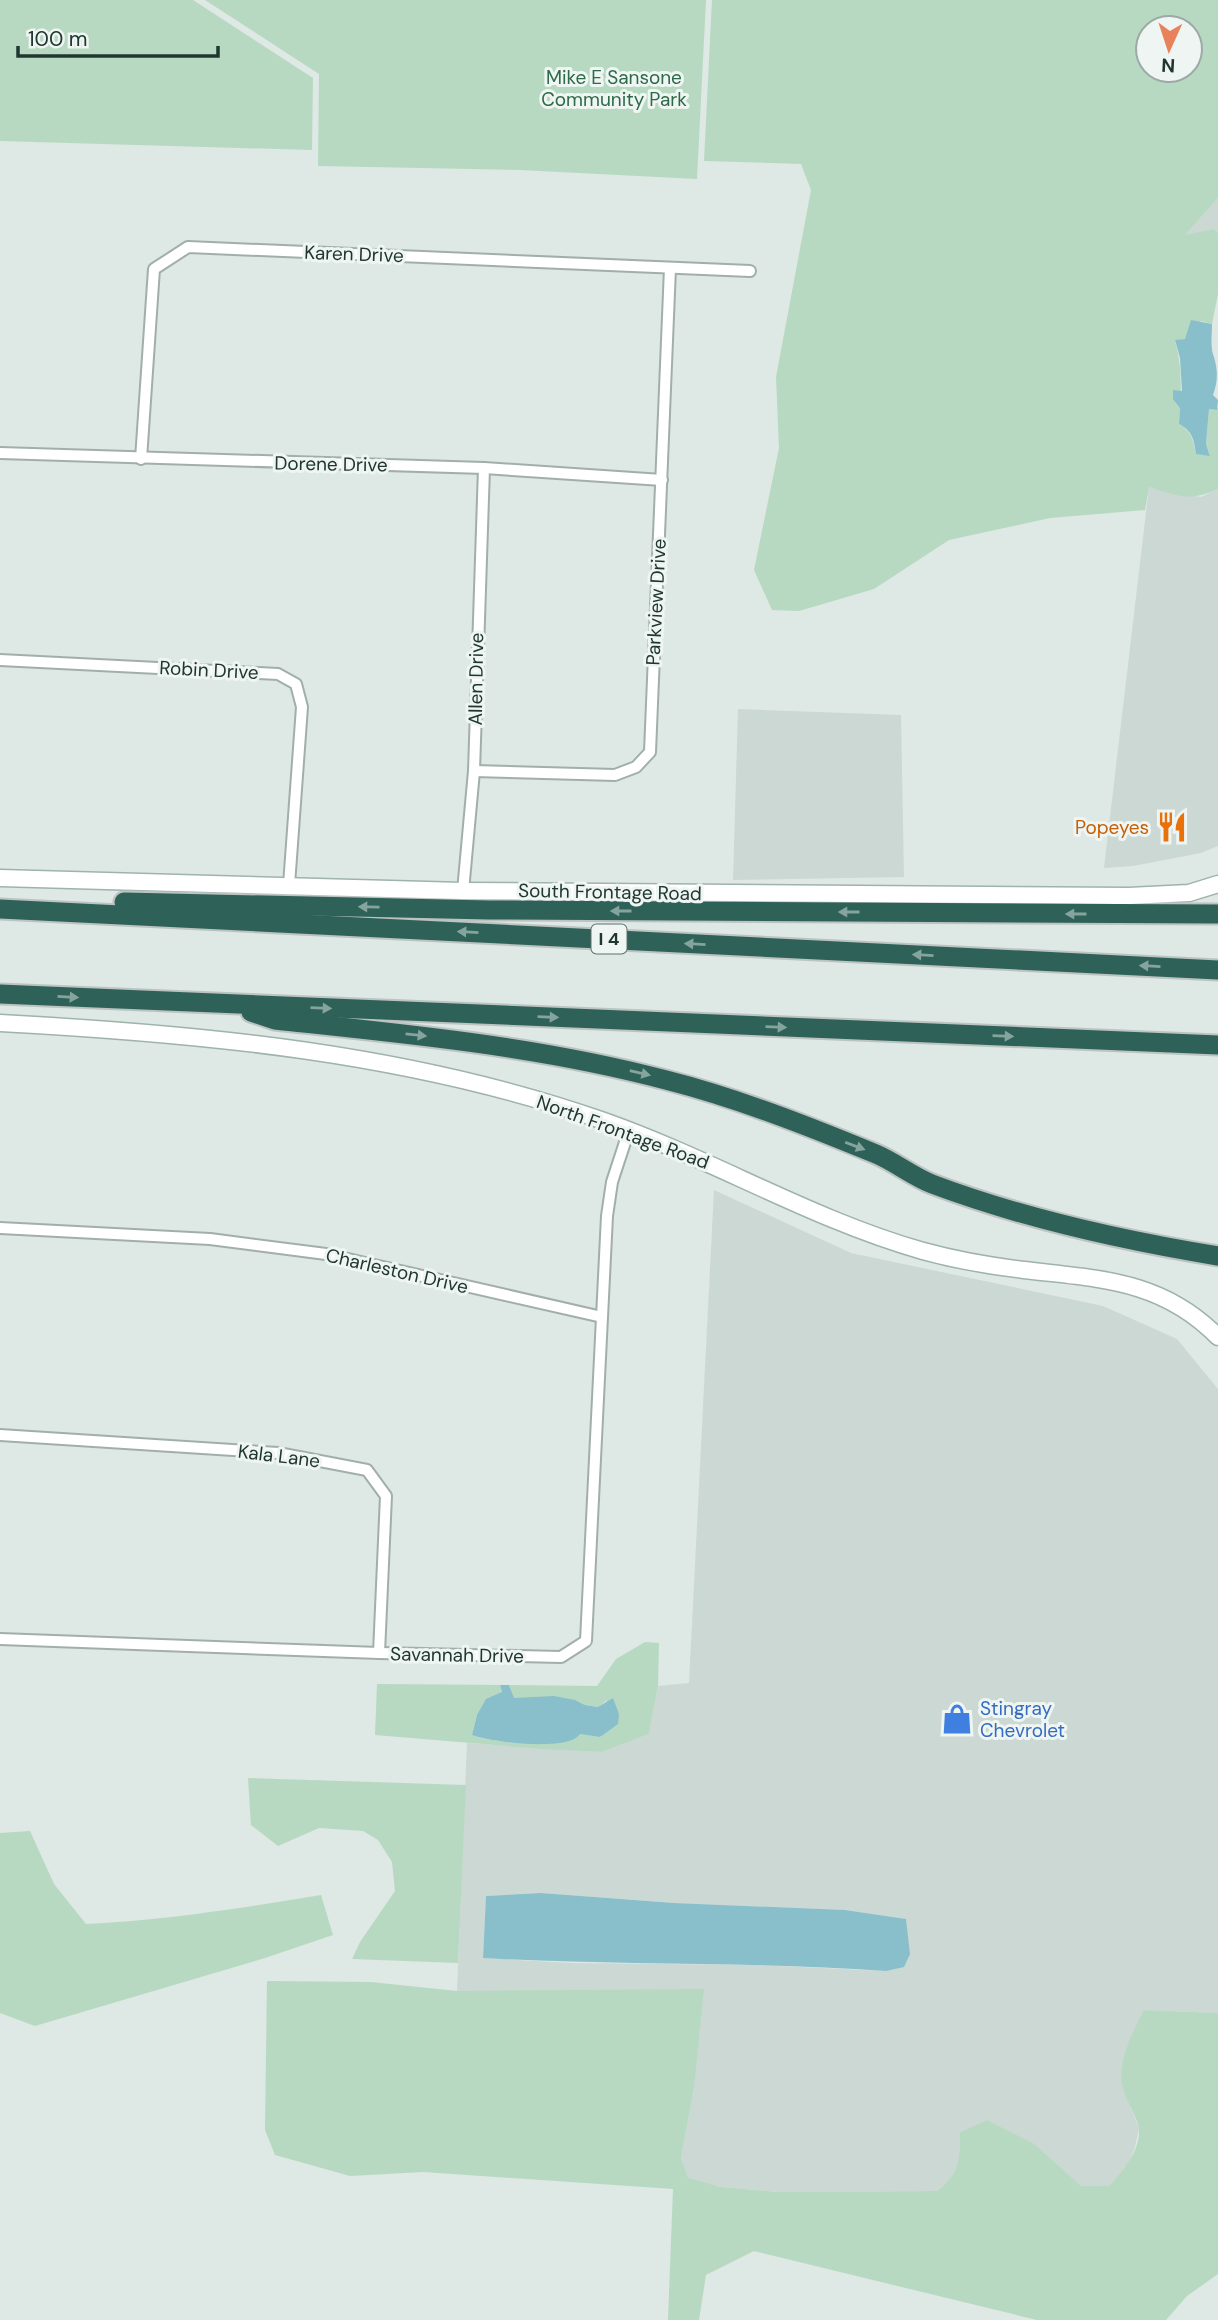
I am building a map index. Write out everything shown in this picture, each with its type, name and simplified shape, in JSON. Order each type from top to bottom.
[{"type":"highway","points":[[0,906],[54,901],[503,910],[1218,914]]},
{"type":"highway","name":"I 4","points":[[0,906],[1218,970]]},
{"type":"highway","points":[[0,994],[1218,1045]]},
{"type":"highway","points":[[228,1004],[275,1020],[432,1037],[580,1060],[667,1080],[742,1104],[879,1155],[929,1183],[1035,1218],[1128,1241],[1218,1256]]},
{"type":"highway","points":[[893,1163],[1035,1211],[1140,1236],[1218,1247]]},
{"type":"street","name":"Karen Drive","points":[[141,459],[154,270],[188,247],[750,271]]},
{"type":"street","name":"Parkview Drive","points":[[474,771],[615,775],[636,768],[650,752],[670,268]]},
{"type":"street","name":"Dorene Drive","points":[[0,453],[484,468],[662,480]]},
{"type":"street","name":"Allen Drive","points":[[463,891],[474,771],[484,468]]},
{"type":"street","name":"Robin Drive","points":[[0,660],[278,674],[296,684],[302,706],[289,885]]},
{"type":"street","name":"South Frontage Road","points":[[0,878],[463,891],[1129,896],[1189,893],[1218,884]]},
{"type":"street","name":"North Frontage Road","points":[[0,1023],[96,1028],[218,1040],[362,1060],[482,1084],[629,1130],[833,1218],[923,1251],[972,1262],[1133,1285],[1179,1306],[1218,1337]]},
{"type":"street","points":[[601,1317],[607,1216],[612,1182],[629,1130]]},
{"type":"street","name":"Charleston Drive","points":[[0,1228],[210,1239],[326,1254],[601,1317]]},
{"type":"street","name":"Savannah Drive","points":[[0,1639],[561,1657],[586,1641],[601,1317]]},
{"type":"street","name":"Kala Lane","points":[[0,1435],[278,1454],[367,1470],[386,1496],[379,1653]]},
{"type":"shaded area","points":[[1218,198],[1218,233],[1214,229],[1184,236]]},
{"type":"shaded area","points":[[1149,487],[1201,497],[1218,489],[1218,846],[1201,853],[1133,866],[1104,868]]},
{"type":"shaded area","points":[[738,709],[901,715],[904,877],[733,880]]},
{"type":"shaded area","points":[[714,1190],[851,1253],[1103,1306],[1177,1339],[1218,1389],[1218,2013],[1144,2010],[1128,2101],[1139,2128],[1127,2168],[1109,2186],[1081,2186],[1004,2129],[987,2120],[960,2132],[959,2167],[950,2181],[937,2191],[778,2192],[721,2187],[688,2179],[681,2158],[694,2088],[457,1991],[467,1743],[602,1752],[649,1734],[658,1686],[689,1683]],"holes":[[[541,1893],[674,1903],[845,1910],[905,1919],[910,1954],[886,1971],[483,1958],[486,1896]]]},
{"type":"green space","points":[[0,0],[193,0],[313,78],[312,150],[0,141]]},
{"type":"green space","name":"Mike E Sansone Community Park","points":[[205,0],[706,0],[697,179],[520,170],[318,166],[319,74]]},
{"type":"green space","points":[[712,0],[1218,0],[1218,198],[1185,235],[1214,229],[1218,233],[1218,294],[1212,324],[1201,321],[1185,339],[1175,341],[1180,372],[1179,424],[1191,437],[1196,454],[1210,455],[1206,444],[1209,409],[1217,410],[1218,406],[1218,489],[1184,496],[1149,487],[1145,510],[1050,518],[949,540],[874,589],[799,611],[772,610],[754,570],[779,448],[776,377],[811,190],[801,164],[704,161]]},
{"type":"green space","points":[[645,1642],[659,1643],[658,1686],[649,1734],[602,1752],[375,1735],[377,1684],[500,1685],[502,1692],[477,1715],[472,1735],[528,1744],[560,1742],[580,1734],[601,1737],[607,1700],[599,1707],[575,1700],[513,1698],[509,1685],[597,1686],[616,1659]]},
{"type":"green space","points":[[248,1778],[466,1785],[458,1963],[352,1959],[360,1942],[395,1891],[392,1862],[378,1840],[363,1831],[319,1828],[278,1846],[251,1825]]},
{"type":"green space","points":[[30,1831],[54,1884],[86,1924],[204,1913],[321,1895],[333,1935],[265,1958],[35,2026],[0,2013],[0,1833]]},
{"type":"green space","points":[[267,1981],[371,1982],[457,1991],[704,1989],[694,2088],[681,2158],[688,2178],[721,2187],[778,2192],[937,2191],[955,2172],[960,2132],[987,2120],[1034,2144],[1081,2186],[1109,2186],[1126,2166],[1138,2141],[1138,2124],[1125,2093],[1121,2074],[1128,2045],[1144,2010],[1218,2013],[1218,2274],[1187,2296],[1166,2320],[1037,2320],[754,2251],[706,2275],[699,2320],[668,2320],[673,2189],[423,2172],[350,2176],[275,2155],[265,2130]]},
{"type":"water","points":[[1191,320],[1212,324],[1212,349],[1217,376],[1213,395],[1218,400],[1217,410],[1209,409],[1206,444],[1210,456],[1196,454],[1192,436],[1179,424],[1180,408],[1173,399],[1173,390],[1182,391],[1180,358],[1175,340],[1185,339]]},
{"type":"water","points":[[500,1685],[509,1685],[514,1698],[554,1696],[598,1707],[613,1698],[619,1714],[618,1724],[600,1737],[580,1734],[561,1743],[511,1743],[472,1735],[477,1715],[486,1699],[502,1692]]},
{"type":"water","points":[[541,1893],[674,1903],[845,1910],[906,1919],[910,1954],[904,1967],[886,1971],[483,1958],[486,1896]]},
{"type":"place","name":"Popeyes","points":[[1172,827]]},
{"type":"place","name":"Stingray Chevrolet","points":[[957,1719]]}]
